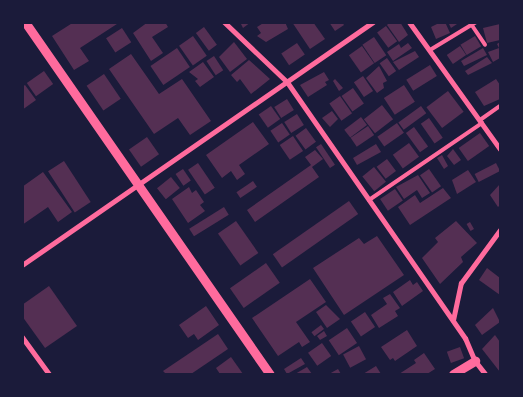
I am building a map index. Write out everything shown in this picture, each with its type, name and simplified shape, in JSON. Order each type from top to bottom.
[{"type":"street","points":[[26,22],[270,374]]},
{"type":"street","points":[[224,22],[287,82],[453,320],[465,338],[474,361],[484,374]]},
{"type":"street","points":[[22,265],[373,22]]},
{"type":"street","points":[[409,22],[500,149]]},
{"type":"street","points":[[453,320],[461,283],[500,230]]},
{"type":"street","points":[[22,337],[49,374]]},
{"type":"street","points":[[453,374],[474,361]]},
{"type":"lane","points":[[430,50],[474,23],[485,45]]},
{"type":"lane","points":[[369,200],[481,122],[500,106]]},
{"type":"building","points":[[74,22],[120,22],[80,48],[89,61],[74,70],[52,36]]},
{"type":"building","points":[[148,22],[165,22],[168,27],[152,37],[163,53],[151,61],[133,33]]},
{"type":"building","points":[[240,22],[251,22],[243,28]]},
{"type":"building","points":[[265,22],[285,22],[288,29],[266,42],[257,36],[261,33],[257,27]]},
{"type":"building","points":[[292,22],[313,22],[325,39],[310,49]]},
{"type":"building","points":[[329,22],[342,22],[344,25],[335,31]]},
{"type":"building","points":[[390,22],[400,22],[408,35],[399,42],[387,25]]},
{"type":"building","points":[[445,22],[450,33],[436,39],[431,27]]},
{"type":"building","points":[[448,22],[460,22],[451,28]]},
{"type":"building","points":[[500,24],[500,40],[487,43],[483,28]]},
{"type":"building","points":[[386,26],[397,41],[388,48],[377,32]]},
{"type":"building","points":[[204,27],[217,45],[209,51],[196,33]]},
{"type":"building","points":[[122,28],[131,42],[115,53],[106,38]]},
{"type":"building","points":[[193,36],[207,56],[193,65],[179,46]]},
{"type":"building","points":[[475,36],[481,46],[467,55],[460,45]]},
{"type":"building","points":[[374,37],[386,55],[375,63],[362,45]]},
{"type":"building","points":[[234,42],[247,59],[230,72],[219,57]]},
{"type":"building","points":[[500,42],[500,58],[493,62],[488,52],[499,48],[497,44]]},
{"type":"building","points":[[297,43],[305,55],[289,65],[281,54]]},
{"type":"building","points":[[408,43],[412,48],[393,61],[387,52],[399,44],[401,48]]},
{"type":"building","points":[[362,46],[374,63],[361,72],[349,55]]},
{"type":"building","points":[[460,46],[466,55],[453,64],[447,55]]},
{"type":"building","points":[[177,48],[190,67],[163,85],[150,66]]},
{"type":"building","points":[[483,48],[487,55],[464,66],[461,61]]},
{"type":"building","points":[[415,51],[419,57],[399,70],[393,62]]},
{"type":"building","points":[[131,54],[159,94],[182,79],[211,121],[190,135],[178,118],[154,134],[109,69]]},
{"type":"building","points":[[214,56],[223,70],[216,75],[206,61]]},
{"type":"building","points":[[487,57],[492,63],[468,75],[465,71]]},
{"type":"building","points":[[387,58],[396,71],[389,76],[380,63]]},
{"type":"building","points":[[249,60],[270,79],[251,94],[240,79],[237,82],[231,75]]},
{"type":"building","points":[[203,62],[214,77],[200,87],[195,81],[198,79],[189,72]]},
{"type":"building","points":[[430,65],[437,76],[413,91],[406,80]]},
{"type":"building","points":[[379,66],[387,81],[383,83],[384,88],[377,93],[366,78]]},
{"type":"building","points":[[44,71],[53,84],[36,96],[27,83]]},
{"type":"building","points":[[324,72],[329,80],[325,82],[327,85],[308,97],[300,85]]},
{"type":"building","points":[[104,74],[121,99],[103,111],[87,86]]},
{"type":"building","points":[[363,76],[373,91],[364,97],[354,82]]},
{"type":"building","points":[[335,79],[343,88],[339,91],[333,81]]},
{"type":"building","points":[[496,79],[500,85],[500,99],[484,106],[475,92]]},
{"type":"building","points":[[25,85],[36,100],[22,110],[22,87]]},
{"type":"building","points":[[404,85],[415,102],[395,115],[384,98]]},
{"type":"building","points":[[353,88],[364,104],[352,112],[342,96]]},
{"type":"building","points":[[448,91],[464,112],[442,128],[426,107]]},
{"type":"building","points":[[340,96],[352,113],[341,121],[329,103]]},
{"type":"building","points":[[287,99],[294,110],[281,118],[274,107]]},
{"type":"building","points":[[382,105],[393,119],[375,133],[364,119]]},
{"type":"building","points":[[271,106],[280,119],[268,128],[259,115]]},
{"type":"building","points":[[421,106],[426,113],[404,130],[398,122]]},
{"type":"building","points":[[332,111],[338,119],[330,127],[322,118]]},
{"type":"building","points":[[297,114],[304,125],[291,133],[284,122]]},
{"type":"building","points":[[361,117],[367,125],[350,138],[344,130]]},
{"type":"building","points":[[429,118],[443,138],[435,143],[421,124]]},
{"type":"building","points":[[253,122],[269,144],[239,165],[245,174],[237,180],[231,171],[222,178],[206,155]]},
{"type":"building","points":[[282,123],[290,135],[278,142],[270,131]]},
{"type":"building","points":[[397,123],[404,133],[384,147],[377,137]]},
{"type":"building","points":[[368,126],[374,135],[357,147],[351,138]]},
{"type":"building","points":[[414,127],[428,146],[420,152],[406,133]]},
{"type":"building","points":[[306,128],[316,142],[305,149],[295,136]]},
{"type":"building","points":[[480,133],[489,146],[468,161],[459,148]]},
{"type":"building","points":[[293,136],[303,151],[290,160],[280,145]]},
{"type":"building","points":[[147,137],[159,154],[141,167],[129,150]]},
{"type":"building","points":[[409,143],[419,157],[403,169],[393,155]]},
{"type":"building","points":[[321,144],[335,165],[330,168],[316,147]]},
{"type":"building","points":[[376,144],[381,152],[357,165],[353,158]]},
{"type":"building","points":[[453,149],[461,160],[454,165],[447,156]]},
{"type":"building","points":[[315,150],[323,159],[312,167],[319,177],[255,222],[247,210],[311,165],[305,157]]},
{"type":"building","points":[[442,155],[448,166],[444,169],[437,158]]},
{"type":"building","points":[[387,159],[396,171],[386,179],[377,167]]},
{"type":"building","points":[[64,161],[91,202],[75,212],[48,171]]},
{"type":"building","points":[[198,163],[215,188],[205,195],[188,170]]},
{"type":"building","points":[[496,163],[500,171],[479,182],[475,174]]},
{"type":"building","points":[[374,167],[386,182],[374,191],[362,176]]},
{"type":"building","points":[[183,169],[191,181],[183,186],[176,174]]},
{"type":"building","points":[[429,169],[441,186],[432,193],[420,175]]},
{"type":"building","points":[[468,170],[476,182],[457,194],[452,180]]},
{"type":"building","points":[[43,172],[72,212],[58,222],[48,207],[22,225],[22,187]]},
{"type":"building","points":[[418,175],[430,193],[422,198],[417,190],[404,199],[396,187]]},
{"type":"building","points":[[171,177],[180,188],[166,199],[157,188]]},
{"type":"building","points":[[253,181],[257,187],[240,198],[236,192]]},
{"type":"building","points":[[500,184],[500,205],[498,207],[490,195]]},
{"type":"building","points":[[189,187],[192,193],[196,190],[204,202],[200,205],[205,211],[188,223],[172,199]]},
{"type":"building","points":[[443,188],[451,198],[410,225],[398,207],[415,195],[420,203]]},
{"type":"building","points":[[395,189],[403,201],[388,211],[380,199]]},
{"type":"building","points":[[349,201],[358,214],[282,267],[273,254]]},
{"type":"building","points":[[224,207],[229,215],[194,236],[189,229]]},
{"type":"building","points":[[236,221],[258,253],[240,266],[218,234]]},
{"type":"building","points":[[456,221],[477,243],[461,257],[463,262],[440,284],[422,258],[438,242],[435,238]]},
{"type":"building","points":[[470,222],[474,229],[471,231],[467,224]]},
{"type":"building","points":[[377,236],[404,275],[344,315],[313,268],[359,238],[364,244]]},
{"type":"building","points":[[266,263],[280,283],[244,308],[230,288]]},
{"type":"building","points":[[487,268],[500,278],[500,295],[479,280]]},
{"type":"building","points":[[310,279],[326,302],[296,322],[310,342],[302,347],[299,342],[278,356],[252,318]]},
{"type":"building","points":[[410,280],[413,285],[417,282],[423,291],[402,306],[393,292]]},
{"type":"building","points":[[49,286],[77,326],[45,348],[22,316],[22,305]]},
{"type":"building","points":[[390,294],[400,308],[395,311],[398,316],[379,328],[371,315],[387,304],[383,298]]},
{"type":"building","points":[[326,305],[340,319],[327,328],[316,312]]},
{"type":"building","points":[[206,306],[219,325],[198,340],[194,334],[188,338],[179,325]]},
{"type":"building","points":[[493,308],[500,322],[482,335],[475,325]]},
{"type":"building","points":[[365,312],[375,327],[361,336],[351,322]]},
{"type":"building","points":[[321,325],[324,329],[314,336],[311,332]]},
{"type":"building","points":[[347,328],[357,343],[339,355],[329,340]]},
{"type":"building","points":[[407,330],[417,346],[395,361],[393,358],[390,360],[381,347]]},
{"type":"building","points":[[324,331],[327,336],[320,340],[317,336]]},
{"type":"building","points":[[218,334],[228,349],[191,374],[166,374],[163,371]]},
{"type":"building","points":[[495,335],[500,342],[500,372],[482,349]]},
{"type":"building","points":[[322,343],[331,356],[317,366],[308,353]]},
{"type":"building","points":[[359,346],[366,359],[350,368],[343,354]]},
{"type":"building","points":[[460,347],[464,358],[451,363],[447,352]]},
{"type":"building","points":[[424,353],[435,369],[427,374],[399,374],[416,363],[414,360]]},
{"type":"building","points":[[231,357],[243,374],[220,374],[216,368]]},
{"type":"building","points":[[301,358],[305,364],[287,374],[284,369]]},
{"type":"building","points":[[376,366],[381,374],[363,374]]},
{"type":"building","points":[[307,367],[312,374],[295,374]]},
{"type":"building","points":[[338,369],[341,374],[329,374]]}]
